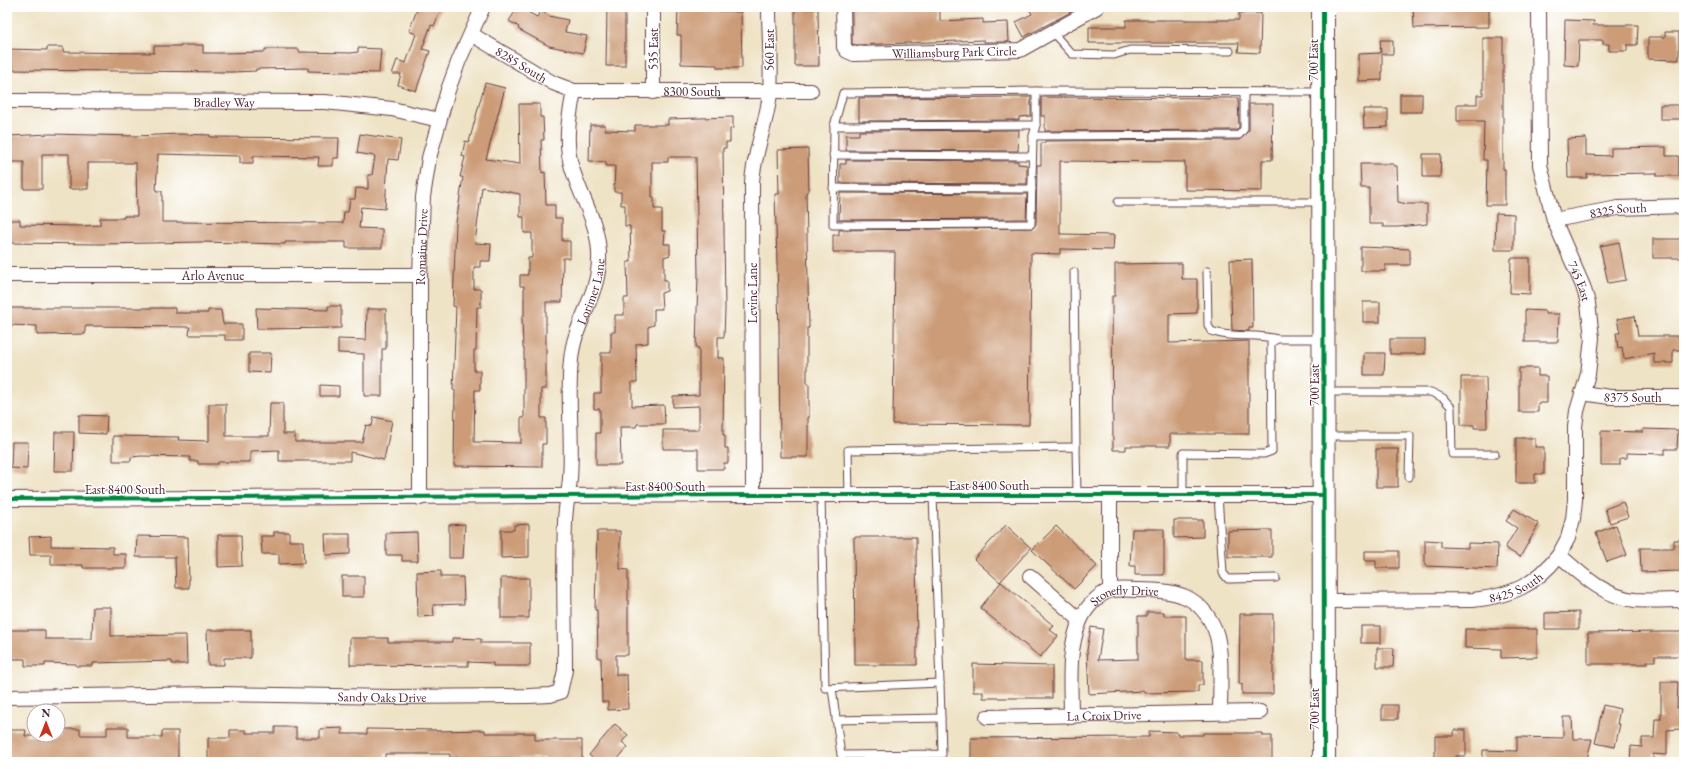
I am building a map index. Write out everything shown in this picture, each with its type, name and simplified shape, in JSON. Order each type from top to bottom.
[{"type":"main road","name":"700 East","points":[[1323,7],[1324,762]]},
{"type":"street","name":"Romaine Drive","points":[[420,498],[420,275],[423,197],[429,158],[439,120],[459,60],[483,7]]},
{"type":"street","name":"535 East","points":[[653,7],[653,92]]},
{"type":"street","name":"560 East","points":[[769,7],[770,92]]},
{"type":"street","name":"Williamsburg Park Circle","points":[[843,7],[844,46],[847,52],[854,54],[1020,50],[1097,7]]},
{"type":"street","name":"745 East","points":[[1539,7],[1538,145],[1544,185],[1554,220],[1583,286],[1591,320],[1591,356],[1577,411],[1575,427],[1575,500],[1573,519],[1568,538],[1559,555]]},
{"type":"street","name":"8285 South","points":[[471,34],[553,83],[574,91]]},
{"type":"street","name":"8300 South","points":[[574,91],[811,91]]},
{"type":"street","name":"Lorimer Lane","points":[[568,496],[570,478],[571,359],[576,333],[594,294],[600,254],[594,219],[577,184],[568,149],[567,130],[574,91]]},
{"type":"street","name":"Levine Lane","points":[[752,495],[752,182],[753,167],[764,128],[770,92]]},
{"type":"street","name":"Bradley Way","points":[[7,101],[324,102],[392,109],[439,120]]},
{"type":"street","name":"8325 South","points":[[1554,220],[1618,208],[1684,206]]},
{"type":"street","name":"Arlo Avenue","points":[[7,274],[420,275]]},
{"type":"street","name":"8375 South","points":[[1582,393],[1610,397],[1684,397]]},
{"type":"street","name":"East 8400 South","points":[[7,499],[420,498],[752,495],[1323,495]]},
{"type":"street","points":[[1110,495],[1110,590]]},
{"type":"street","name":"Sandy Oaks Drive","points":[[7,697],[219,694],[392,697],[550,695],[560,692],[565,670],[564,521],[568,496]]},
{"type":"street","points":[[1559,555],[1597,587],[1615,596],[1634,600],[1684,600]]},
{"type":"street","name":"8425 South","points":[[1324,601],[1472,600],[1494,598],[1514,592],[1531,582],[1547,571],[1559,555]]},
{"type":"street","points":[[1030,576],[1080,620]]},
{"type":"street","name":"Stonefly Drive","points":[[1071,717],[1072,648],[1080,620],[1089,606],[1099,596],[1110,590],[1170,591],[1195,602],[1207,615],[1216,632],[1218,643],[1220,712]]},
{"type":"street","points":[[1220,712],[1260,712]]},
{"type":"street","name":"La Croix Drive","points":[[987,717],[1071,717],[1135,713],[1220,712]]},
{"type":"lane","points":[[1052,33],[1072,54],[1114,55],[1130,50],[1230,51]]},
{"type":"lane","points":[[1036,91],[1036,125],[1032,136],[1031,224],[833,225],[834,126],[843,93],[1036,91],[1323,92]]},
{"type":"lane","points":[[1032,136],[1239,135],[1244,129],[1244,92]]},
{"type":"lane","points":[[834,126],[1036,125]]},
{"type":"lane","points":[[833,155],[1032,156]]},
{"type":"lane","points":[[833,188],[1032,189]]},
{"type":"lane","points":[[1118,202],[1323,202]]},
{"type":"lane","points":[[1207,271],[1208,325],[1211,331],[1218,334],[1264,335],[1277,339],[1324,339]]},
{"type":"lane","points":[[1074,272],[1078,495]]},
{"type":"lane","points":[[1183,495],[1183,453],[1264,454],[1272,451],[1271,343],[1277,339]]},
{"type":"lane","points":[[1324,392],[1418,392],[1437,394],[1448,401],[1451,407],[1452,454],[1495,454]]},
{"type":"lane","points":[[1324,436],[1410,436],[1409,477]]},
{"type":"lane","points":[[849,495],[848,450],[1076,447]]},
{"type":"lane","points":[[821,495],[825,688],[940,683]]},
{"type":"lane","points":[[832,688],[841,755],[942,754],[933,495]]},
{"type":"lane","points":[[1218,495],[1223,573],[1228,579],[1276,578]]},
{"type":"lane","points":[[836,720],[941,718]]},
{"type":"building","points":[[418,7],[442,7],[434,26],[431,25],[422,49],[430,51],[416,91],[398,85],[401,74],[392,74],[397,60],[406,63],[416,34],[409,31]]},
{"type":"building","points":[[518,7],[537,17],[541,11],[549,16],[568,20],[565,32],[587,36],[583,53],[549,46],[518,29],[519,27],[509,21]]},
{"type":"building","points":[[852,7],[940,7],[940,21],[983,19],[983,23],[1008,22],[1009,42],[984,42],[984,40],[856,45],[852,44]]},
{"type":"building","points":[[1028,7],[1080,7],[1024,37],[1016,22],[1032,14]]},
{"type":"building","points":[[1413,7],[1489,7],[1489,27],[1414,28]]},
{"type":"building","points":[[607,9],[625,9],[625,66],[606,66]]},
{"type":"building","points":[[678,9],[741,12],[742,68],[717,68],[717,65],[681,64],[681,35],[677,35]]},
{"type":"building","points":[[795,9],[818,9],[819,66],[795,66]]},
{"type":"building","points":[[1239,13],[1261,13],[1260,53],[1238,52],[1239,43],[1089,43],[1089,27],[1126,27],[1126,20],[1239,20]]},
{"type":"building","points":[[1565,20],[1594,21],[1593,25],[1638,25],[1637,45],[1627,45],[1627,51],[1609,51],[1609,44],[1603,44],[1603,40],[1579,40],[1578,66],[1564,65]]},
{"type":"building","points":[[1665,32],[1679,32],[1679,60],[1648,59],[1648,37],[1665,37]]},
{"type":"building","points":[[1483,38],[1503,38],[1503,169],[1505,169],[1505,205],[1486,205],[1487,160],[1483,160],[1484,121],[1457,121],[1457,104],[1477,104],[1477,95],[1483,95]]},
{"type":"building","points":[[1380,40],[1393,40],[1393,54],[1382,54],[1382,80],[1358,81],[1358,54],[1381,53]]},
{"type":"building","points":[[203,45],[203,53],[265,52],[265,49],[299,49],[299,52],[351,53],[358,52],[358,48],[381,49],[379,73],[308,71],[308,68],[256,69],[256,71],[232,72],[7,70],[7,49],[47,50],[47,47],[63,47],[63,52],[154,53],[154,46]]},
{"type":"building","points":[[485,83],[505,88],[486,159],[520,164],[519,104],[540,104],[540,117],[543,117],[544,140],[541,140],[542,173],[545,172],[546,205],[555,205],[555,218],[562,218],[562,241],[570,241],[570,258],[563,258],[562,302],[546,302],[546,389],[541,389],[541,418],[546,418],[546,444],[542,444],[542,467],[454,466],[455,390],[453,390],[456,307],[453,306],[456,223],[463,177],[460,177],[465,157],[462,156],[465,141],[469,142]],"holes":[[[482,187],[520,194],[520,217],[524,217],[524,233],[532,233],[532,258],[528,258],[528,275],[520,275],[520,286],[524,286],[524,316],[522,316],[524,348],[524,418],[521,418],[521,443],[474,442],[475,390],[480,390],[480,371],[474,371],[474,350],[476,350],[477,307],[481,307],[481,289],[474,289],[474,267],[480,267],[480,261],[490,261],[491,244],[475,243]]]},
{"type":"building","points":[[1400,94],[1422,94],[1422,112],[1400,112]]},
{"type":"building","points":[[1031,97],[1031,116],[1019,117],[1019,120],[859,121],[859,98]]},
{"type":"building","points":[[1041,97],[1238,98],[1239,127],[1237,130],[1045,131],[1045,116],[1041,116]]},
{"type":"building","points":[[1249,104],[1273,104],[1272,160],[1262,160],[1262,191],[1185,190],[1185,162],[1060,161],[1060,234],[1114,235],[1113,250],[1060,249],[1060,254],[1031,253],[1029,425],[893,424],[895,252],[833,252],[833,235],[839,235],[839,230],[1033,228],[1036,224],[1037,165],[1041,165],[1041,143],[1045,143],[1045,141],[1239,140],[1249,130]]},
{"type":"building","points":[[1660,105],[1682,105],[1682,119],[1660,119]]},
{"type":"building","points":[[1363,109],[1388,109],[1388,127],[1364,128]]},
{"type":"building","points":[[733,117],[733,128],[730,129],[730,142],[726,142],[726,148],[723,148],[725,309],[724,337],[718,337],[718,358],[724,358],[723,435],[725,435],[725,448],[728,448],[728,463],[724,463],[724,469],[698,469],[698,449],[663,449],[663,430],[699,430],[699,406],[673,407],[673,396],[699,395],[699,348],[696,348],[698,275],[696,157],[668,157],[668,162],[652,162],[652,197],[654,197],[654,209],[662,209],[662,231],[665,231],[664,244],[670,244],[670,255],[664,257],[664,280],[667,280],[667,291],[661,293],[662,309],[654,309],[654,325],[648,327],[648,343],[636,344],[637,382],[632,382],[632,406],[664,405],[665,424],[637,424],[636,427],[620,427],[621,465],[596,465],[596,433],[600,433],[600,409],[594,409],[594,393],[601,393],[601,353],[611,353],[611,332],[615,332],[615,315],[624,315],[624,298],[628,298],[627,262],[631,262],[630,226],[625,226],[625,205],[621,205],[621,192],[614,192],[615,166],[606,166],[606,162],[589,161],[590,125],[605,125],[605,130],[635,131],[635,125],[668,125],[668,119]]},
{"type":"building","points":[[1019,130],[1018,151],[846,150],[846,135],[859,135],[859,131]]},
{"type":"building","points":[[50,134],[136,136],[179,134],[210,135],[210,137],[339,138],[338,158],[333,158],[333,166],[318,166],[319,157],[253,156],[253,163],[240,163],[240,156],[158,154],[156,191],[162,191],[162,222],[343,223],[344,212],[348,212],[350,199],[355,199],[356,188],[368,189],[368,175],[372,175],[375,156],[357,153],[360,134],[401,140],[398,160],[388,159],[385,209],[361,207],[359,228],[382,229],[382,248],[346,248],[346,242],[285,242],[285,244],[201,242],[102,244],[7,243],[7,220],[20,220],[20,225],[81,226],[100,225],[100,218],[124,218],[124,216],[137,216],[136,163],[88,163],[88,189],[69,189],[69,154],[42,154],[42,189],[24,189],[24,162],[7,162],[8,136]]},
{"type":"building","points":[[1586,138],[1586,155],[1611,156],[1611,148],[1666,147],[1666,156],[1679,156],[1679,176],[1657,176],[1657,173],[1587,174],[1587,178],[1568,178],[1567,139]]},
{"type":"building","points":[[808,149],[809,191],[806,192],[809,328],[807,328],[807,383],[809,383],[808,457],[780,457],[779,329],[775,194],[779,194],[778,150]]},
{"type":"building","points":[[1423,154],[1441,154],[1440,177],[1423,177]]},
{"type":"building","points":[[846,160],[1018,161],[1018,164],[1027,165],[1027,184],[840,183],[840,164],[846,164]]},
{"type":"building","points":[[1360,164],[1394,164],[1394,166],[1397,166],[1398,202],[1407,204],[1427,204],[1427,224],[1383,227],[1383,224],[1369,224],[1369,188],[1361,188]]},
{"type":"building","points":[[840,193],[1027,194],[1026,219],[839,220]]},
{"type":"building","points":[[1496,213],[1514,214],[1514,250],[1495,250]]},
{"type":"building","points":[[1653,239],[1684,239],[1684,258],[1653,258]]},
{"type":"building","points":[[1619,242],[1626,280],[1608,283],[1600,246]]},
{"type":"building","points":[[1361,247],[1410,249],[1410,265],[1385,265],[1385,271],[1361,271]]},
{"type":"building","points":[[1511,258],[1530,258],[1530,294],[1510,293]]},
{"type":"building","points":[[1252,259],[1253,328],[1249,328],[1249,331],[1232,330],[1230,260]]},
{"type":"building","points":[[1182,263],[1182,279],[1197,279],[1197,313],[1169,314],[1169,343],[1249,341],[1249,434],[1170,434],[1170,446],[1126,446],[1126,450],[1113,450],[1112,296],[1115,296],[1115,264]]},
{"type":"building","points":[[1363,302],[1380,302],[1380,322],[1363,322]]},
{"type":"building","points":[[328,306],[341,306],[341,328],[257,329],[256,308],[328,310]]},
{"type":"building","points":[[7,308],[175,308],[175,313],[208,313],[208,310],[221,310],[223,324],[242,324],[242,340],[225,340],[225,335],[189,335],[190,327],[85,326],[85,334],[37,335],[37,326],[7,325]]},
{"type":"building","points":[[367,309],[386,309],[386,349],[382,349],[382,396],[364,396],[364,354],[338,353],[338,339],[366,340]]},
{"type":"building","points":[[1525,310],[1545,311],[1545,314],[1559,314],[1558,342],[1525,342]]},
{"type":"building","points":[[1635,316],[1638,336],[1684,336],[1684,350],[1673,350],[1673,363],[1654,363],[1654,353],[1624,359],[1622,347],[1618,348],[1616,333],[1620,333],[1617,319]]},
{"type":"building","points":[[1390,339],[1425,339],[1425,354],[1390,354]]},
{"type":"building","points":[[249,353],[271,353],[270,373],[249,372]]},
{"type":"building","points":[[1364,353],[1385,353],[1384,375],[1364,375]]},
{"type":"building","points":[[1519,368],[1538,368],[1538,376],[1547,376],[1547,403],[1538,403],[1538,412],[1519,412]]},
{"type":"building","points":[[1461,377],[1486,377],[1487,428],[1474,428],[1474,425],[1461,425]]},
{"type":"building","points":[[320,385],[339,386],[339,396],[320,396]]},
{"type":"building","points":[[270,403],[283,403],[283,434],[295,434],[295,442],[362,442],[366,425],[372,426],[374,417],[392,421],[384,460],[350,452],[350,461],[279,461],[279,450],[250,451],[250,462],[218,462],[218,464],[198,464],[198,461],[190,461],[190,457],[141,456],[131,457],[131,461],[113,461],[113,436],[179,437],[178,440],[209,441],[209,404],[226,404],[226,436],[269,436]]},
{"type":"building","points":[[79,415],[107,416],[106,434],[79,433]]},
{"type":"building","points":[[1643,429],[1678,430],[1677,449],[1665,449],[1665,454],[1627,453],[1627,458],[1620,458],[1620,465],[1601,465],[1601,431],[1643,432]]},
{"type":"building","points":[[55,432],[74,432],[73,471],[54,471]]},
{"type":"building","points":[[1516,438],[1535,438],[1535,447],[1544,447],[1544,474],[1535,474],[1535,483],[1516,483]]},
{"type":"building","points":[[12,442],[28,442],[27,469],[11,468]]},
{"type":"building","points":[[1376,449],[1398,449],[1398,487],[1376,487]]},
{"type":"building","points":[[1623,502],[1628,517],[1610,523],[1605,509]]},
{"type":"building","points":[[1514,509],[1539,524],[1520,557],[1505,548],[1517,528],[1506,521]]},
{"type":"building","points":[[1174,520],[1203,520],[1203,537],[1174,538]]},
{"type":"building","points":[[465,524],[463,558],[449,558],[449,525]]},
{"type":"building","points":[[529,524],[529,557],[501,558],[501,530],[514,530],[514,525]]},
{"type":"building","points":[[1006,525],[1031,548],[1000,582],[974,559]]},
{"type":"building","points":[[1616,525],[1627,555],[1607,562],[1596,533]]},
{"type":"building","points":[[1056,526],[1097,566],[1074,589],[1032,550]]},
{"type":"building","points":[[1132,529],[1164,529],[1164,575],[1135,575],[1135,566],[1130,566]]},
{"type":"building","points":[[1272,530],[1272,557],[1228,557],[1228,531]]},
{"type":"building","points":[[597,531],[620,531],[620,569],[628,570],[628,655],[616,655],[616,675],[627,675],[628,709],[608,710],[608,702],[602,702],[601,658],[598,658],[597,610],[595,610]]},
{"type":"building","points":[[274,532],[289,532],[289,541],[303,541],[304,563],[279,564],[279,554],[262,554],[261,536],[274,536]]},
{"type":"building","points":[[417,532],[418,561],[402,561],[402,555],[386,555],[386,533]]},
{"type":"building","points":[[325,534],[350,534],[350,554],[326,555]]},
{"type":"building","points":[[218,535],[241,535],[242,566],[218,567]]},
{"type":"building","points":[[51,536],[51,546],[113,547],[113,554],[126,554],[126,568],[83,568],[83,565],[51,565],[51,555],[30,555],[29,537]]},
{"type":"building","points":[[137,536],[188,537],[189,588],[176,588],[175,557],[136,557]]},
{"type":"building","points":[[854,537],[916,537],[917,665],[855,665]]},
{"type":"building","points":[[1425,540],[1441,541],[1441,547],[1468,548],[1468,543],[1498,544],[1497,569],[1425,566]]},
{"type":"building","points":[[1674,540],[1684,540],[1684,571],[1641,572],[1640,548],[1674,548]]},
{"type":"building","points":[[1365,551],[1399,551],[1399,568],[1376,568],[1376,561],[1365,561]]},
{"type":"building","points":[[441,571],[441,577],[463,577],[464,604],[433,605],[434,616],[418,617],[417,572]]},
{"type":"building","points":[[342,576],[364,576],[364,597],[342,597]]},
{"type":"building","points":[[501,578],[529,578],[529,618],[501,618]]},
{"type":"building","points":[[1001,582],[1054,626],[1050,630],[1058,636],[1040,657],[980,608]]},
{"type":"building","points":[[93,607],[111,607],[111,636],[186,635],[187,664],[172,664],[172,661],[93,663],[93,666],[45,663],[45,666],[25,666],[25,659],[9,659],[9,630],[45,630],[45,639],[92,639]]},
{"type":"building","points":[[1147,612],[1164,612],[1164,616],[1186,616],[1186,660],[1203,660],[1203,685],[1198,685],[1198,692],[1144,693],[1144,691],[1089,694],[1087,650],[1091,627],[1103,629],[1098,660],[1138,659],[1138,616],[1147,616]]},
{"type":"building","points":[[1579,612],[1579,629],[1545,629],[1545,613]]},
{"type":"building","points":[[1240,614],[1273,614],[1273,694],[1242,694],[1242,684],[1239,684]]},
{"type":"building","points":[[1361,626],[1381,626],[1381,643],[1361,643]]},
{"type":"building","points":[[1465,629],[1537,629],[1537,657],[1501,658],[1501,649],[1465,648]]},
{"type":"building","points":[[207,630],[251,630],[251,658],[224,658],[224,665],[208,665]]},
{"type":"building","points":[[1684,632],[1684,656],[1655,656],[1655,661],[1647,661],[1647,664],[1588,664],[1588,633]]},
{"type":"building","points":[[350,638],[388,638],[388,642],[452,642],[452,638],[481,639],[481,643],[530,643],[530,666],[493,666],[493,663],[468,662],[468,666],[350,665]]},
{"type":"building","points":[[1377,648],[1394,648],[1393,667],[1377,667]]},
{"type":"building","points":[[973,664],[1052,666],[1052,698],[983,698],[983,692],[973,692]]},
{"type":"building","points":[[1661,682],[1678,682],[1677,708],[1681,707],[1681,729],[1667,730],[1667,755],[1653,754],[1653,762],[1630,762],[1631,746],[1642,747],[1642,738],[1654,738],[1655,719],[1661,719]]},
{"type":"building","points":[[1382,705],[1398,705],[1398,719],[1382,719]]},
{"type":"building","points":[[1603,705],[1620,709],[1617,724],[1620,724],[1615,747],[1595,743]]},
{"type":"building","points":[[1563,717],[1572,717],[1573,739],[1592,739],[1586,762],[1483,762],[1483,750],[1517,751],[1517,737],[1563,738]]},
{"type":"building","points":[[615,724],[628,735],[622,742],[628,747],[615,762],[597,762],[589,755]]},
{"type":"building","points":[[107,727],[128,727],[128,737],[162,737],[162,731],[178,731],[178,762],[7,761],[7,730],[26,730],[26,743],[66,743],[66,729],[80,729],[80,735],[107,735]]},
{"type":"building","points":[[275,727],[296,727],[296,738],[320,738],[320,729],[342,728],[342,734],[367,734],[367,729],[436,731],[485,730],[485,733],[535,733],[535,740],[582,740],[582,762],[552,762],[552,760],[545,760],[545,758],[486,758],[486,761],[459,761],[458,757],[450,758],[450,754],[385,754],[385,762],[208,762],[208,738],[230,738],[230,730],[246,730],[246,733],[275,733]]},
{"type":"building","points":[[1454,730],[1466,730],[1466,756],[1456,756],[1456,762],[1435,762],[1435,736],[1454,736]]},
{"type":"building","points":[[1149,731],[1177,732],[1177,735],[1203,735],[1203,733],[1263,733],[1263,736],[1272,736],[1272,762],[971,762],[971,738],[1149,737]]},
{"type":"cycle path","points":[[1323,7],[1324,762]]},
{"type":"cycle path","points":[[7,499],[753,495],[1323,495]]}]
